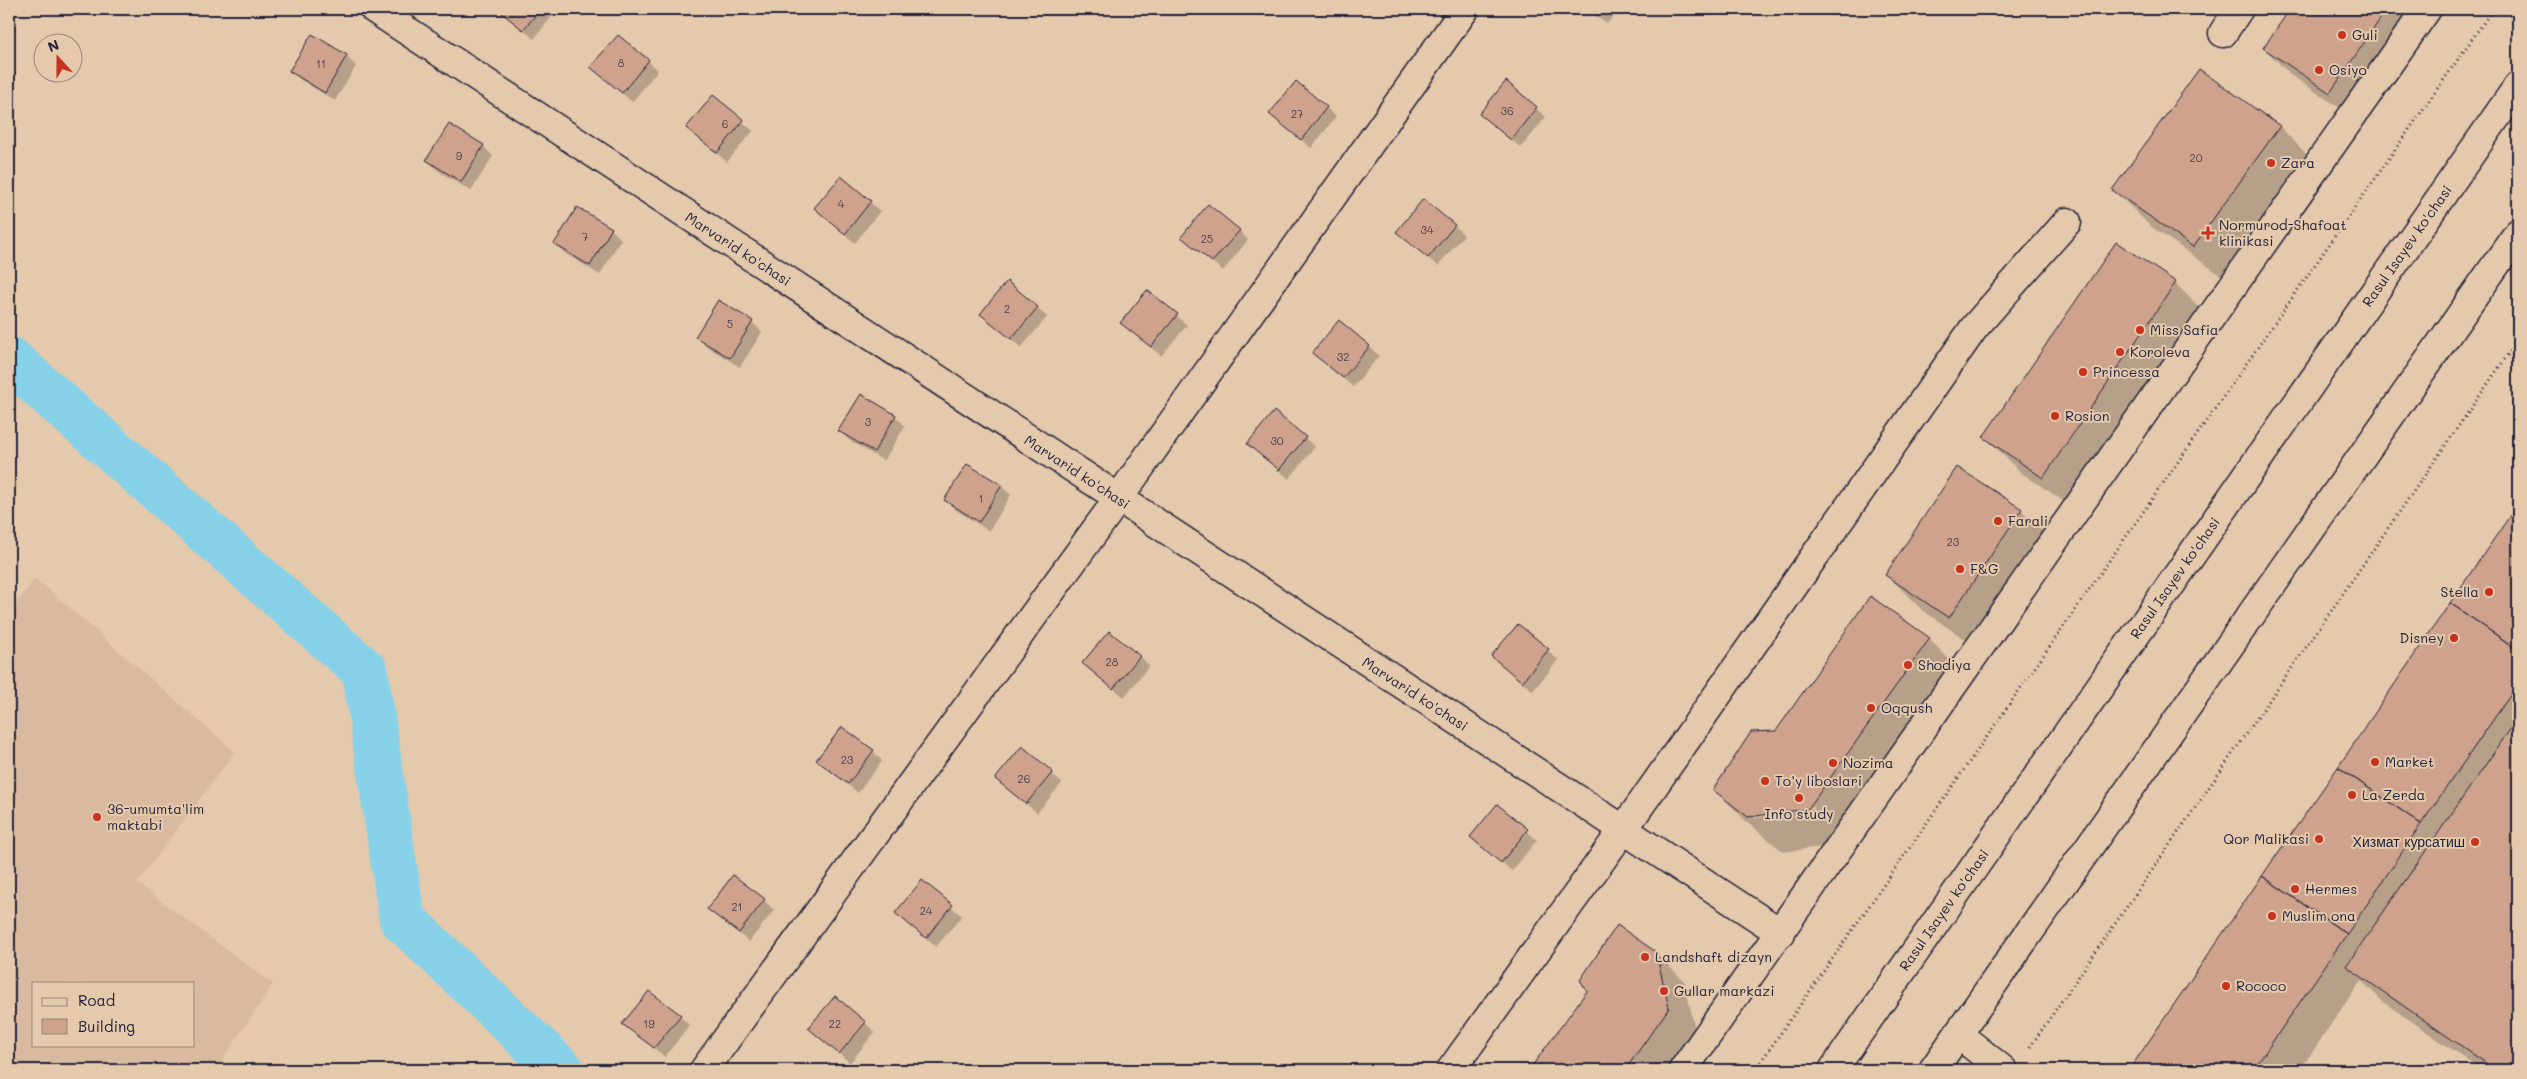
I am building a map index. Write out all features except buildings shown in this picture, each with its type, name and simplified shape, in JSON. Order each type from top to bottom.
[{"type":"street","name":"Marvarid ko'chasi","points":[[374,9],[1118,500],[1781,933]]},
{"type":"street","points":[[704,1070],[1118,500],[1465,9]]},
{"type":"street","points":[[2224,33],[2239,9]]},
{"type":"street","points":[[1683,1070],[1781,933],[2427,9]]},
{"type":"street","name":"Rasul Isayev ko'chasi","points":[[1832,1070],[2518,86]]},
{"type":"street","points":[[1450,1070],[1623,830],[1974,328],[2067,222]]},
{"type":"street","points":[[1933,1070],[2518,234]]},
{"type":"street","points":[[1958,1034],[2003,1070]]},
{"type":"path","points":[[1755,1070],[2493,9]]},
{"type":"path","points":[[2026,1054],[2518,340]]},
{"type":"shaded area","name":"36-umumta'lim maktabi","points":[[35,578],[235,752],[137,883],[273,984],[216,1070],[9,1070],[9,614]]},
{"type":"waterway","points":[[9,359],[365,671],[402,919],[561,1070]]},
{"type":"place","name":"Guli","points":[[2342,35]]},
{"type":"place","name":"Osiyo","points":[[2319,70]]},
{"type":"place","name":"Zara","points":[[2271,163]]},
{"type":"place","name":"Normurod-Shafoat klinikasi","points":[[2208,233]]},
{"type":"place","name":"Miss Safia","points":[[2140,330]]},
{"type":"place","name":"Koroleva","points":[[2120,352]]},
{"type":"place","name":"Princessa","points":[[2083,372]]},
{"type":"place","name":"Rosion","points":[[2055,416]]},
{"type":"place","name":"Farali","points":[[1998,521]]},
{"type":"place","name":"F&G","points":[[1960,569]]},
{"type":"place","name":"Stella","points":[[2489,592]]},
{"type":"place","name":"Disney","points":[[2454,638]]},
{"type":"place","name":"Shodiya","points":[[1908,665]]},
{"type":"place","name":"Oqqush","points":[[1871,708]]},
{"type":"place","name":"Market","points":[[2375,762]]},
{"type":"place","name":"Nozima","points":[[1833,763]]},
{"type":"place","name":"To’y liboslari","points":[[1765,781]]},
{"type":"place","name":"La Zerda","points":[[2352,795]]},
{"type":"place","name":"Info study","points":[[1799,798]]},
{"type":"place","name":"36-umumta'lim maktabi","points":[[97,817]]},
{"type":"place","name":"Qor Malikasi","points":[[2319,839]]},
{"type":"place","name":"Хизмат курсатиш","points":[[2475,842]]},
{"type":"place","name":"Hermes","points":[[2295,889]]},
{"type":"place","name":"Muslim ona","points":[[2272,916]]},
{"type":"place","name":"Landshaft dizayn","points":[[1645,957]]},
{"type":"place","name":"Rococo","points":[[2226,986]]},
{"type":"place","name":"Gullar markazi","points":[[1664,991]]}]
